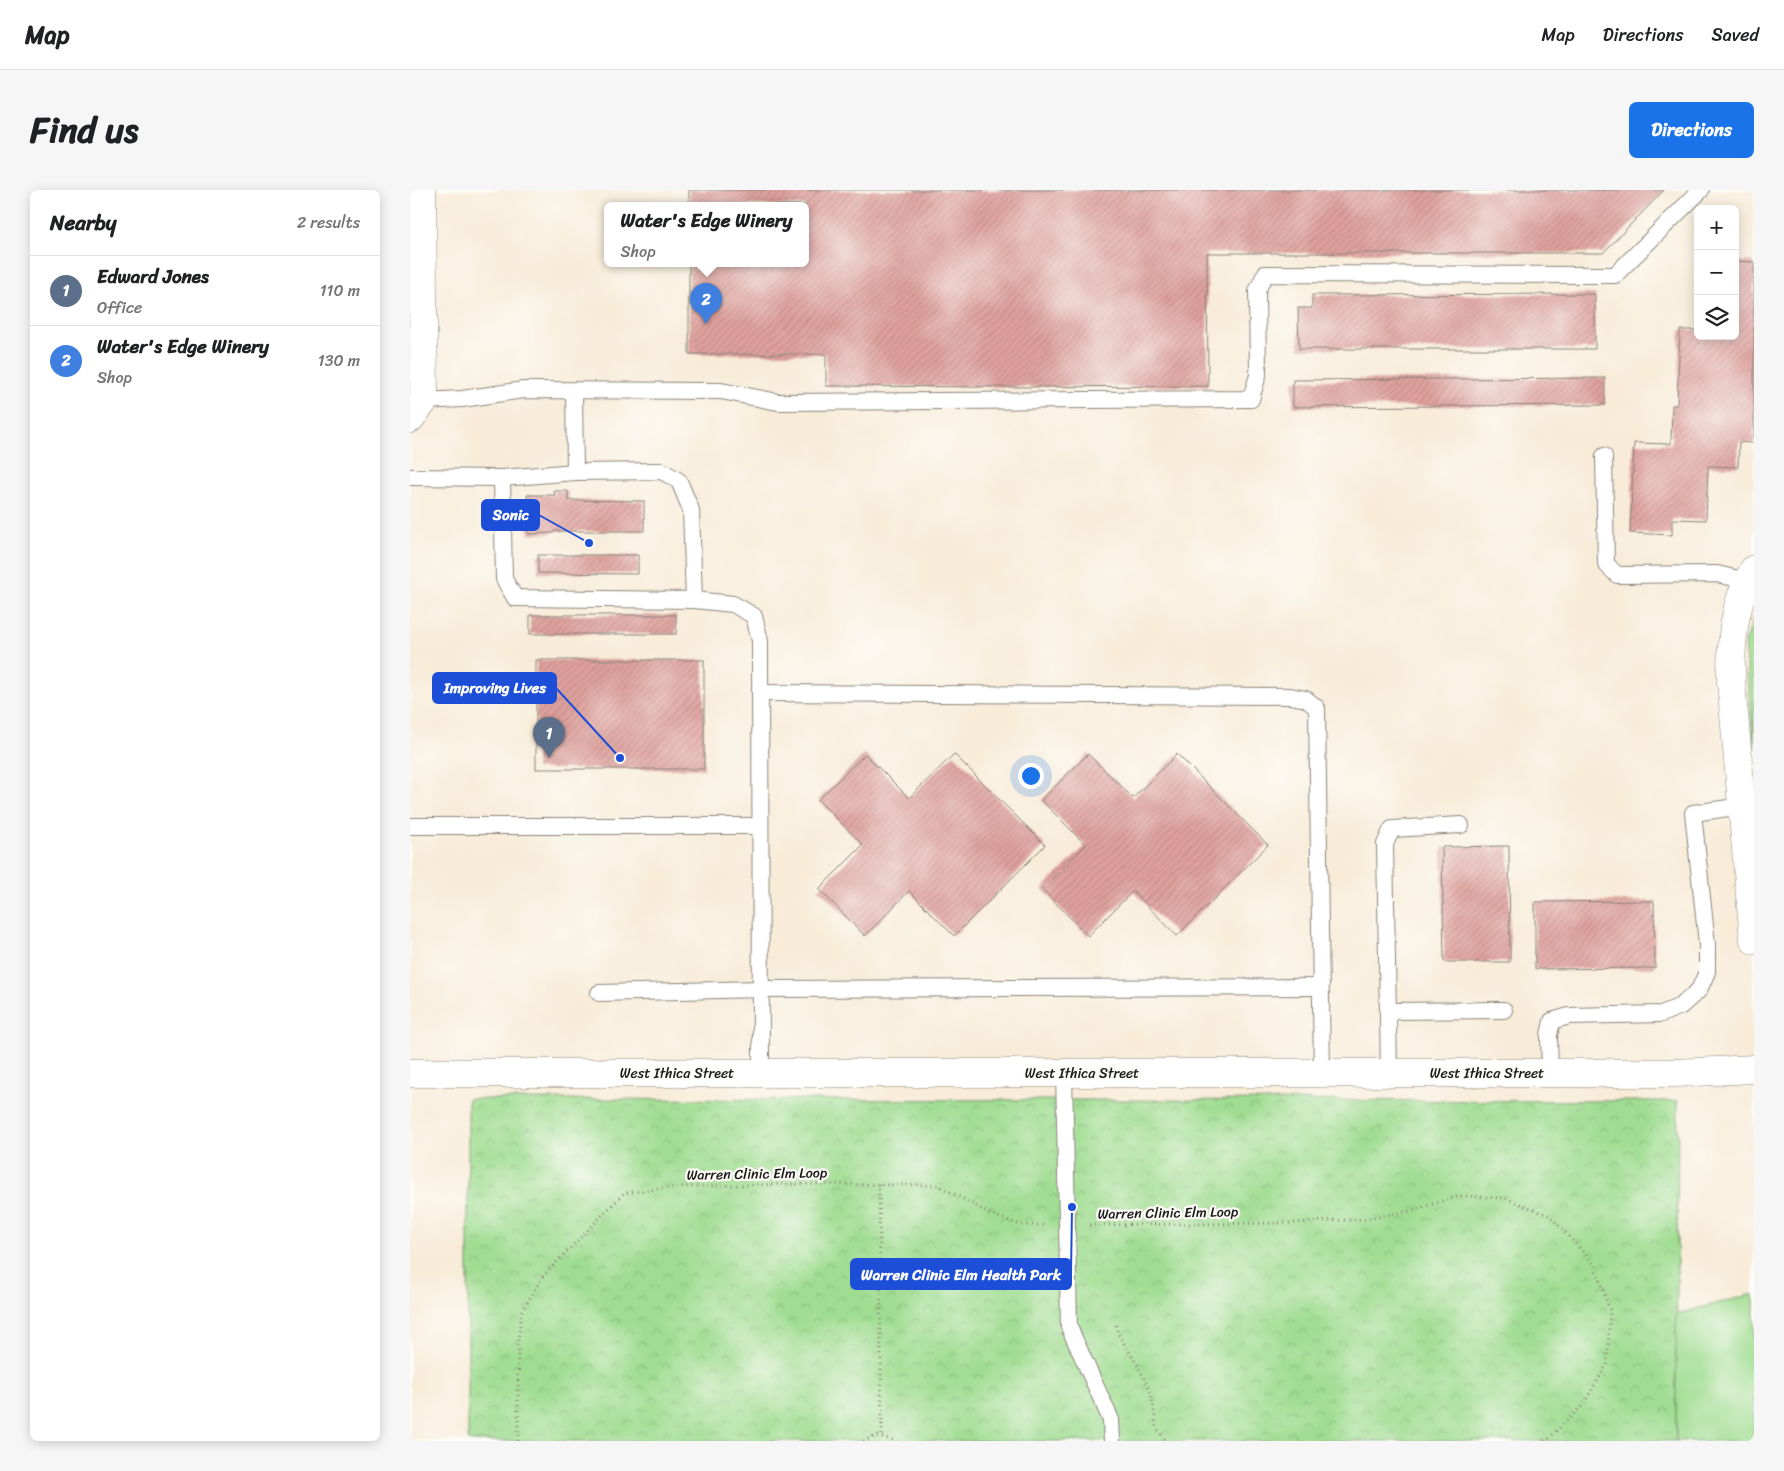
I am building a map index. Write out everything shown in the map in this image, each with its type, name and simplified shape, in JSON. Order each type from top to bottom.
[{"type":"street","points":[[417,410],[422,190]]},
{"type":"street","points":[[1750,575],[1737,608],[1731,646],[1732,680],[1754,940]]},
{"type":"street","name":"West Ithica Street","points":[[410,1073],[1064,1072],[1389,1074],[1676,1073],[1754,1069]]},
{"type":"lane","points":[[417,410],[462,399],[524,390],[721,391],[778,402],[1251,399],[1258,375],[1257,291],[1265,274],[1615,275],[1701,190]]},
{"type":"lane","points":[[574,391],[575,472]]},
{"type":"lane","points":[[1604,456],[1606,564],[1617,575],[1750,575]]},
{"type":"lane","points":[[410,477],[502,478],[575,472],[662,471],[679,481],[691,510],[694,600]]},
{"type":"lane","points":[[502,478],[504,579],[515,598],[694,600],[733,604],[754,616],[760,641],[761,1073]]},
{"type":"lane","points":[[760,693],[1290,696],[1306,698],[1317,708],[1322,1074]]},
{"type":"lane","points":[[1550,1072],[1549,1035],[1552,1021],[1569,1016],[1661,1014],[1681,1006],[1699,990],[1707,972],[1707,944],[1692,813],[1743,806]]},
{"type":"lane","points":[[1389,1074],[1385,844],[1392,829],[1461,825]]},
{"type":"lane","points":[[410,826],[760,826]]},
{"type":"lane","points":[[599,992],[760,989],[1320,987]]},
{"type":"lane","points":[[1388,1011],[1504,1010]]},
{"type":"lane","points":[[1064,1072],[1065,1225],[1069,1327],[1111,1420],[1112,1441]]},
{"type":"path","name":"Warren Clinic Elm Loop","points":[[518,1441],[518,1341],[522,1311],[543,1276],[624,1193],[674,1187],[879,1184],[938,1185],[990,1214],[1021,1225],[1288,1223],[1364,1219],[1410,1211],[1459,1196],[1505,1198],[1550,1216],[1594,1264],[1610,1310],[1607,1364],[1583,1405],[1549,1438],[1541,1441]]},
{"type":"path","points":[[879,1184],[882,1436]]},
{"type":"path","points":[[1116,1324],[1118,1334],[1137,1364],[1152,1395],[1156,1427],[1166,1441]]},
{"type":"path","points":[[863,1441],[882,1436],[896,1441]]},
{"type":"green space","points":[[1754,618],[1754,750],[1745,642]]},
{"type":"green space","points":[[468,1099],[1678,1101],[1676,1441],[468,1441]]},
{"type":"green space","points":[[1754,1294],[1754,1441],[1676,1441],[1676,1314]]},
{"type":"building","points":[[689,190],[1664,190],[1603,253],[1207,253],[1208,386],[826,386],[826,354],[689,354],[689,267],[809,267],[809,202],[689,202]]},
{"type":"building","points":[[1739,261],[1754,262],[1754,443],[1739,442],[1738,467],[1708,466],[1706,520],[1672,519],[1672,535],[1630,533],[1634,443],[1671,444],[1672,405],[1677,405],[1680,330],[1694,330],[1694,340],[1739,340]]},
{"type":"building","points":[[1595,294],[1595,349],[1299,349],[1298,308],[1312,308],[1312,295]]},
{"type":"building","points":[[1605,378],[1605,405],[1293,407],[1293,380]]},
{"type":"building","points":[[554,491],[568,491],[568,500],[644,501],[644,531],[554,531],[553,533],[528,534],[527,495],[555,495]]},
{"type":"building","points":[[538,555],[638,555],[638,574],[538,573]]},
{"type":"building","points":[[530,615],[676,615],[676,634],[530,634]]},
{"type":"building","points":[[536,660],[704,660],[704,769],[536,769]]},
{"type":"building","points":[[865,754],[909,798],[954,754],[1045,845],[954,936],[909,891],[865,936],[819,889],[863,845],[818,800]]},
{"type":"building","points":[[1088,754],[1133,798],[1177,754],[1268,845],[1177,936],[1133,891],[1088,936],[1042,889],[1086,845],[1041,800]]},
{"type":"building","points":[[1509,846],[1510,962],[1444,962],[1442,847]]},
{"type":"building","points":[[1654,901],[1655,968],[1535,969],[1535,902]]},
{"type":"place","name":"Water's Edge Winery","points":[[706,324]]},
{"type":"place","name":"Sonic","points":[[589,543]]},
{"type":"place","name":"Edward Jones","points":[[549,758]]},
{"type":"place","name":"Improving Lives","points":[[620,758]]},
{"type":"place","name":"Warren Clinic Elm Health Park","points":[[1072,1207]]}]
